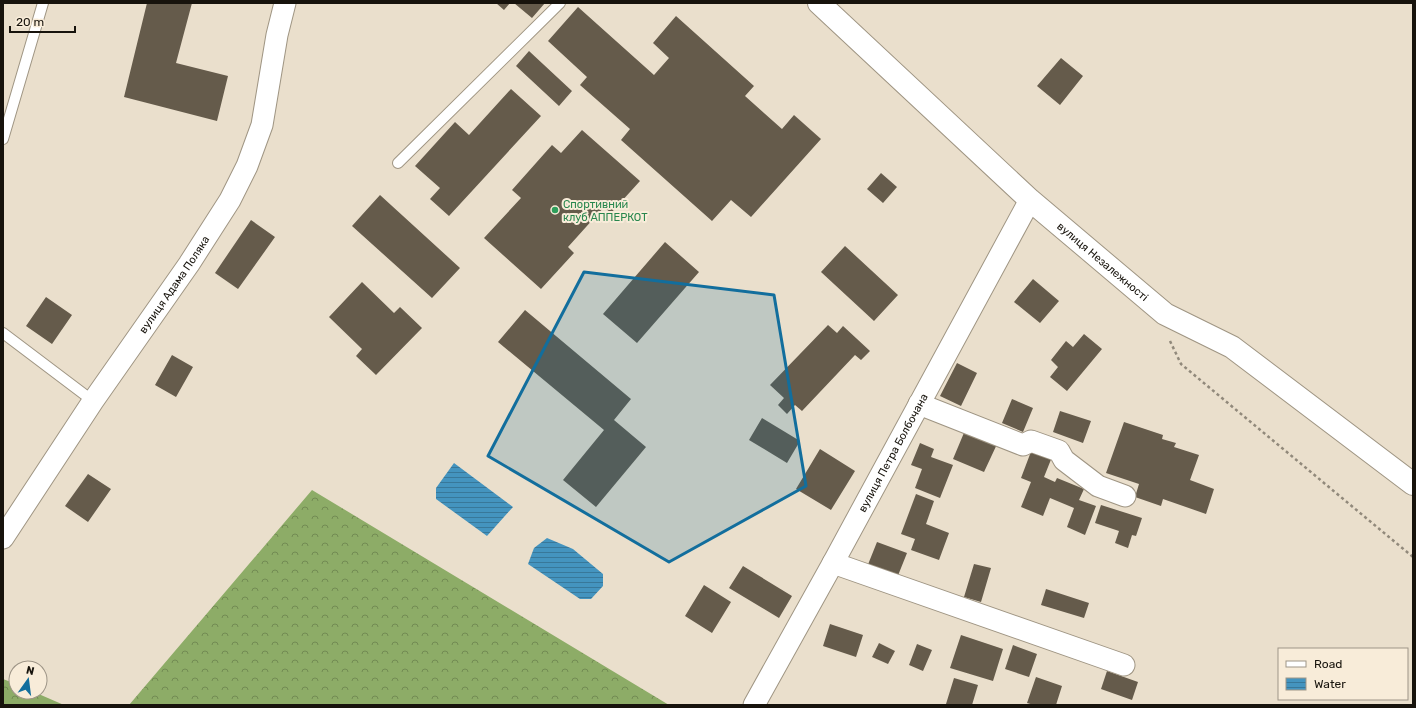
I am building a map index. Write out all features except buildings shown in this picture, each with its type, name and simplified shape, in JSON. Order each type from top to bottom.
[{"type":"main road","name":"вулиця Незалежності","points":[[819,3],[1030,200],[1164,314],[1232,347],[1413,484]]},
{"type":"street","name":"вулиця Адама Поляка","points":[[3,538],[93,401],[189,264],[230,200],[247,166],[262,125],[277,35],[285,3]]},
{"type":"street","name":"вулиця Петра Болбочана","points":[[754,705],[833,563],[1030,200]]},
{"type":"street","points":[[919,404],[1023,445],[1031,441],[1059,451],[1064,460],[1098,486],[1125,496]]},
{"type":"street","points":[[833,563],[1124,665]]},
{"type":"lane","points":[[3,139],[43,3]]},
{"type":"lane","points":[[398,163],[560,3]]},
{"type":"lane","points":[[3,333],[93,401]]},
{"type":"path","points":[[1164,314],[1166,333],[1181,364],[1413,557]]},
{"type":"highlighted area","points":[[584,272],[774,295],[806,486],[669,562],[488,456]]},
{"type":"green space","points":[[312,490],[669,705],[129,705]]},
{"type":"green space","points":[[3,679],[8,681],[8,700],[48,700],[48,698],[64,705],[3,705]]},
{"type":"water","points":[[454,463],[513,507],[487,536],[436,499],[436,488]]},
{"type":"water","points":[[547,538],[573,549],[603,574],[603,586],[591,599],[580,599],[528,564],[534,548]]},
{"type":"place","name":"Спортивний клуб АППЕРКОТ","points":[[555,210]]}]
